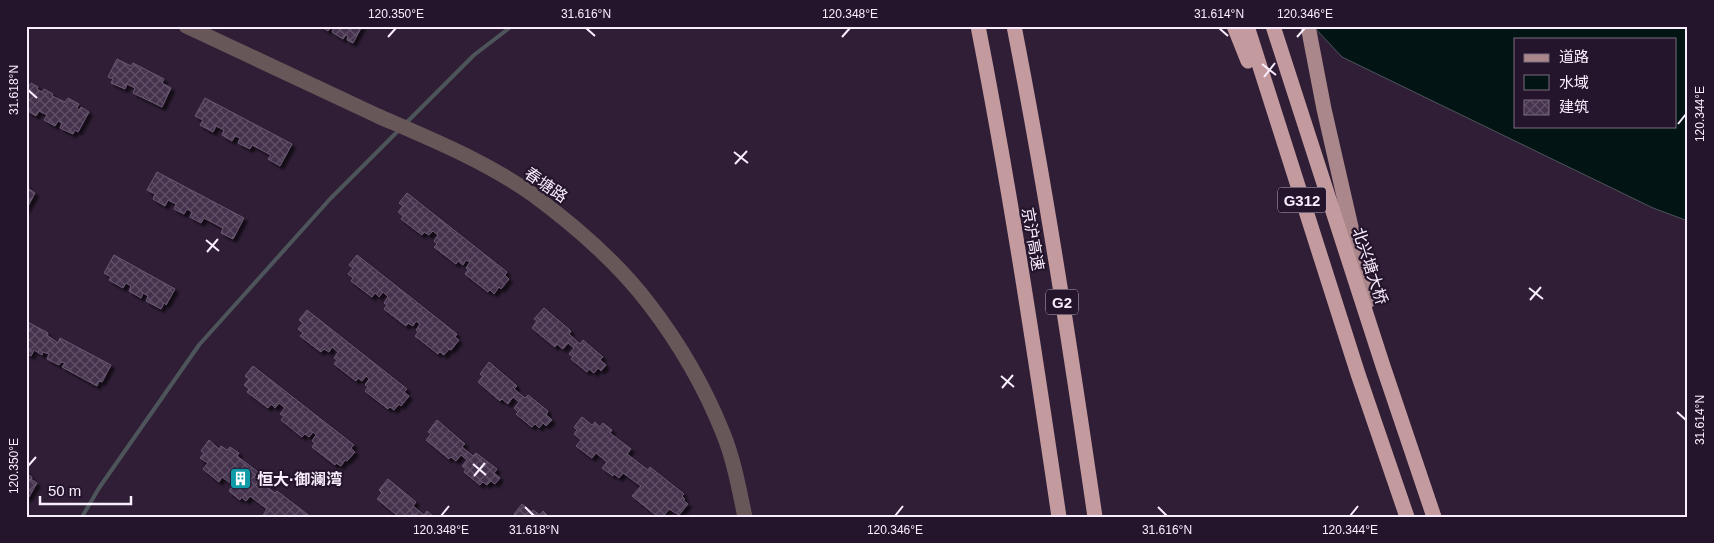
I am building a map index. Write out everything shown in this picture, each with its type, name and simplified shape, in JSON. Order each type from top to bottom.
[{"type":"highway","name":"京沪高速","points":[[978,26],[1034,349],[1059,517]]},
{"type":"highway","name":"京沪高速","points":[[1014,26],[1027,88],[1070,345],[1095,517]]},
{"type":"highway","points":[[1234,26],[1358,374]]},
{"type":"highway","name":"G312","points":[[1246,26],[1406,517]]},
{"type":"highway","name":"北兴塘大桥","points":[[1273,26],[1434,517]]},
{"type":"main road","points":[[1308,26],[1324,109],[1383,366]]},
{"type":"street","name":"春塘路","points":[[186,26],[490,160],[535,188],[559,207],[606,248],[652,298],[689,352],[722,417],[736,453],[754,517]]},
{"type":"street","name":"春塘路","points":[[204,26],[382,113]]},
{"type":"street","name":"春塘路","points":[[422,131],[482,163],[531,194],[576,229],[617,268],[649,304],[700,383],[724,434],[737,479],[745,517]]},
{"type":"water","points":[[1313,26],[1688,26],[1688,221],[1653,208],[1342,57]]},
{"type":"building","points":[[320,26],[362,26],[353,43],[347,40],[348,36],[346,35],[343,39],[332,32],[334,28],[331,27],[328,31]]},
{"type":"building","points":[[117,59],[131,66],[133,63],[164,79],[162,83],[171,88],[162,107],[133,93],[135,88],[127,84],[125,89],[111,83],[113,79],[108,77]]},
{"type":"building","points":[[31,83],[42,92],[44,89],[53,94],[52,96],[65,102],[68,98],[79,104],[77,108],[79,110],[81,107],[89,112],[78,132],[75,130],[73,134],[60,128],[62,123],[58,121],[55,126],[44,120],[47,115],[39,111],[36,116],[26,110],[26,91]]},
{"type":"building","points":[[205,98],[292,144],[280,166],[268,159],[271,155],[252,145],[250,149],[238,143],[240,138],[235,136],[232,141],[222,135],[224,130],[216,126],[213,132],[200,125],[203,120],[195,116]]},
{"type":"building","points":[[157,172],[244,218],[233,239],[221,233],[223,228],[204,218],[201,223],[190,217],[192,212],[187,209],[184,214],[174,209],[176,204],[168,200],[165,206],[153,199],[155,194],[147,190]]},
{"type":"building","points":[[26,184],[35,193],[26,210]]},
{"type":"building","points":[[407,193],[507,272],[505,275],[509,279],[501,289],[499,287],[494,294],[490,290],[488,292],[465,274],[470,262],[466,260],[463,265],[458,261],[456,264],[434,247],[437,244],[434,241],[438,235],[433,231],[429,235],[424,232],[422,235],[401,219],[403,216],[398,212],[403,206],[399,203]]},
{"type":"building","points":[[114,255],[175,289],[166,305],[164,303],[161,309],[146,301],[148,296],[143,293],[141,298],[129,291],[131,286],[126,283],[123,288],[109,280],[111,277],[104,273]]},
{"type":"building","points":[[357,255],[457,334],[455,337],[459,340],[451,350],[449,349],[444,355],[440,352],[438,354],[415,336],[420,324],[416,321],[413,326],[408,323],[406,326],[384,309],[387,305],[384,303],[388,297],[383,292],[379,297],[375,293],[372,297],[351,281],[353,278],[348,274],[353,268],[349,265]]},
{"type":"building","points":[[544,308],[571,331],[569,334],[580,344],[583,340],[603,357],[600,360],[606,365],[601,371],[598,368],[594,373],[589,369],[587,372],[571,359],[573,357],[569,354],[574,348],[568,343],[563,349],[557,344],[555,347],[532,328],[537,321],[534,319]]},
{"type":"building","points":[[307,310],[407,389],[404,392],[409,396],[401,406],[399,404],[394,410],[390,407],[388,409],[365,391],[368,387],[365,385],[369,379],[366,376],[362,381],[358,378],[356,381],[334,364],[337,360],[334,358],[338,352],[332,347],[329,352],[324,349],[321,352],[300,336],[303,333],[298,329],[303,323],[299,320]]},
{"type":"building","points":[[26,321],[48,333],[47,335],[58,343],[60,338],[111,365],[102,382],[99,381],[97,386],[62,367],[65,363],[61,362],[59,365],[47,359],[49,354],[43,352],[42,355],[34,350],[31,356],[26,353]]},
{"type":"building","points":[[489,362],[517,386],[514,389],[525,398],[528,395],[548,411],[546,415],[552,420],[546,426],[543,423],[539,428],[535,424],[532,427],[516,414],[518,412],[514,408],[519,402],[513,397],[508,404],[502,399],[500,401],[478,382],[483,376],[480,374]]},
{"type":"building","points":[[253,366],[354,445],[351,448],[355,452],[347,461],[345,460],[341,466],[336,463],[335,465],[312,447],[315,443],[312,441],[316,435],[313,432],[309,437],[305,434],[302,437],[281,420],[284,416],[280,414],[285,408],[279,403],[275,408],[271,404],[268,408],[247,392],[249,389],[244,385],[249,379],[245,376]]},
{"type":"building","points":[[582,417],[592,425],[595,422],[600,427],[603,423],[612,430],[610,433],[631,449],[627,454],[648,470],[650,467],[684,494],[682,496],[685,499],[683,500],[688,504],[679,515],[669,509],[663,517],[658,517],[632,496],[641,486],[623,473],[619,478],[614,474],[613,476],[602,468],[607,462],[596,453],[592,458],[576,446],[581,440],[574,434],[577,430],[574,427]]},
{"type":"building","points":[[437,420],[465,444],[462,447],[473,456],[476,453],[497,469],[494,473],[500,478],[495,484],[491,481],[487,485],[483,482],[480,485],[464,472],[466,469],[462,466],[467,460],[461,455],[456,461],[451,457],[449,459],[426,440],[431,434],[428,432]]},
{"type":"building","name":"恒大·御澜湾","points":[[209,440],[219,449],[221,446],[227,450],[230,447],[239,453],[237,456],[258,472],[254,477],[275,493],[277,491],[311,517],[262,517],[267,509],[250,496],[246,501],[241,497],[240,500],[229,491],[233,485],[222,477],[219,482],[203,469],[208,463],[200,458],[204,453],[201,451]]},
{"type":"building","points":[[26,471],[32,477],[31,479],[37,483],[26,499]]},
{"type":"building","points":[[388,479],[416,502],[413,506],[424,515],[427,511],[434,517],[416,517],[412,514],[410,517],[399,517],[377,499],[382,493],[379,490]]},
{"type":"building","points":[[522,504],[532,512],[533,510],[540,515],[543,511],[549,517],[517,517],[514,514]]},
{"type":"waterway","points":[[405,124],[474,55],[512,26]]},
{"type":"waterway","points":[[82,517],[99,488],[199,345],[330,199],[400,129]]},
{"type":"place","name":"恒大·御澜湾","points":[[241,479]]}]
